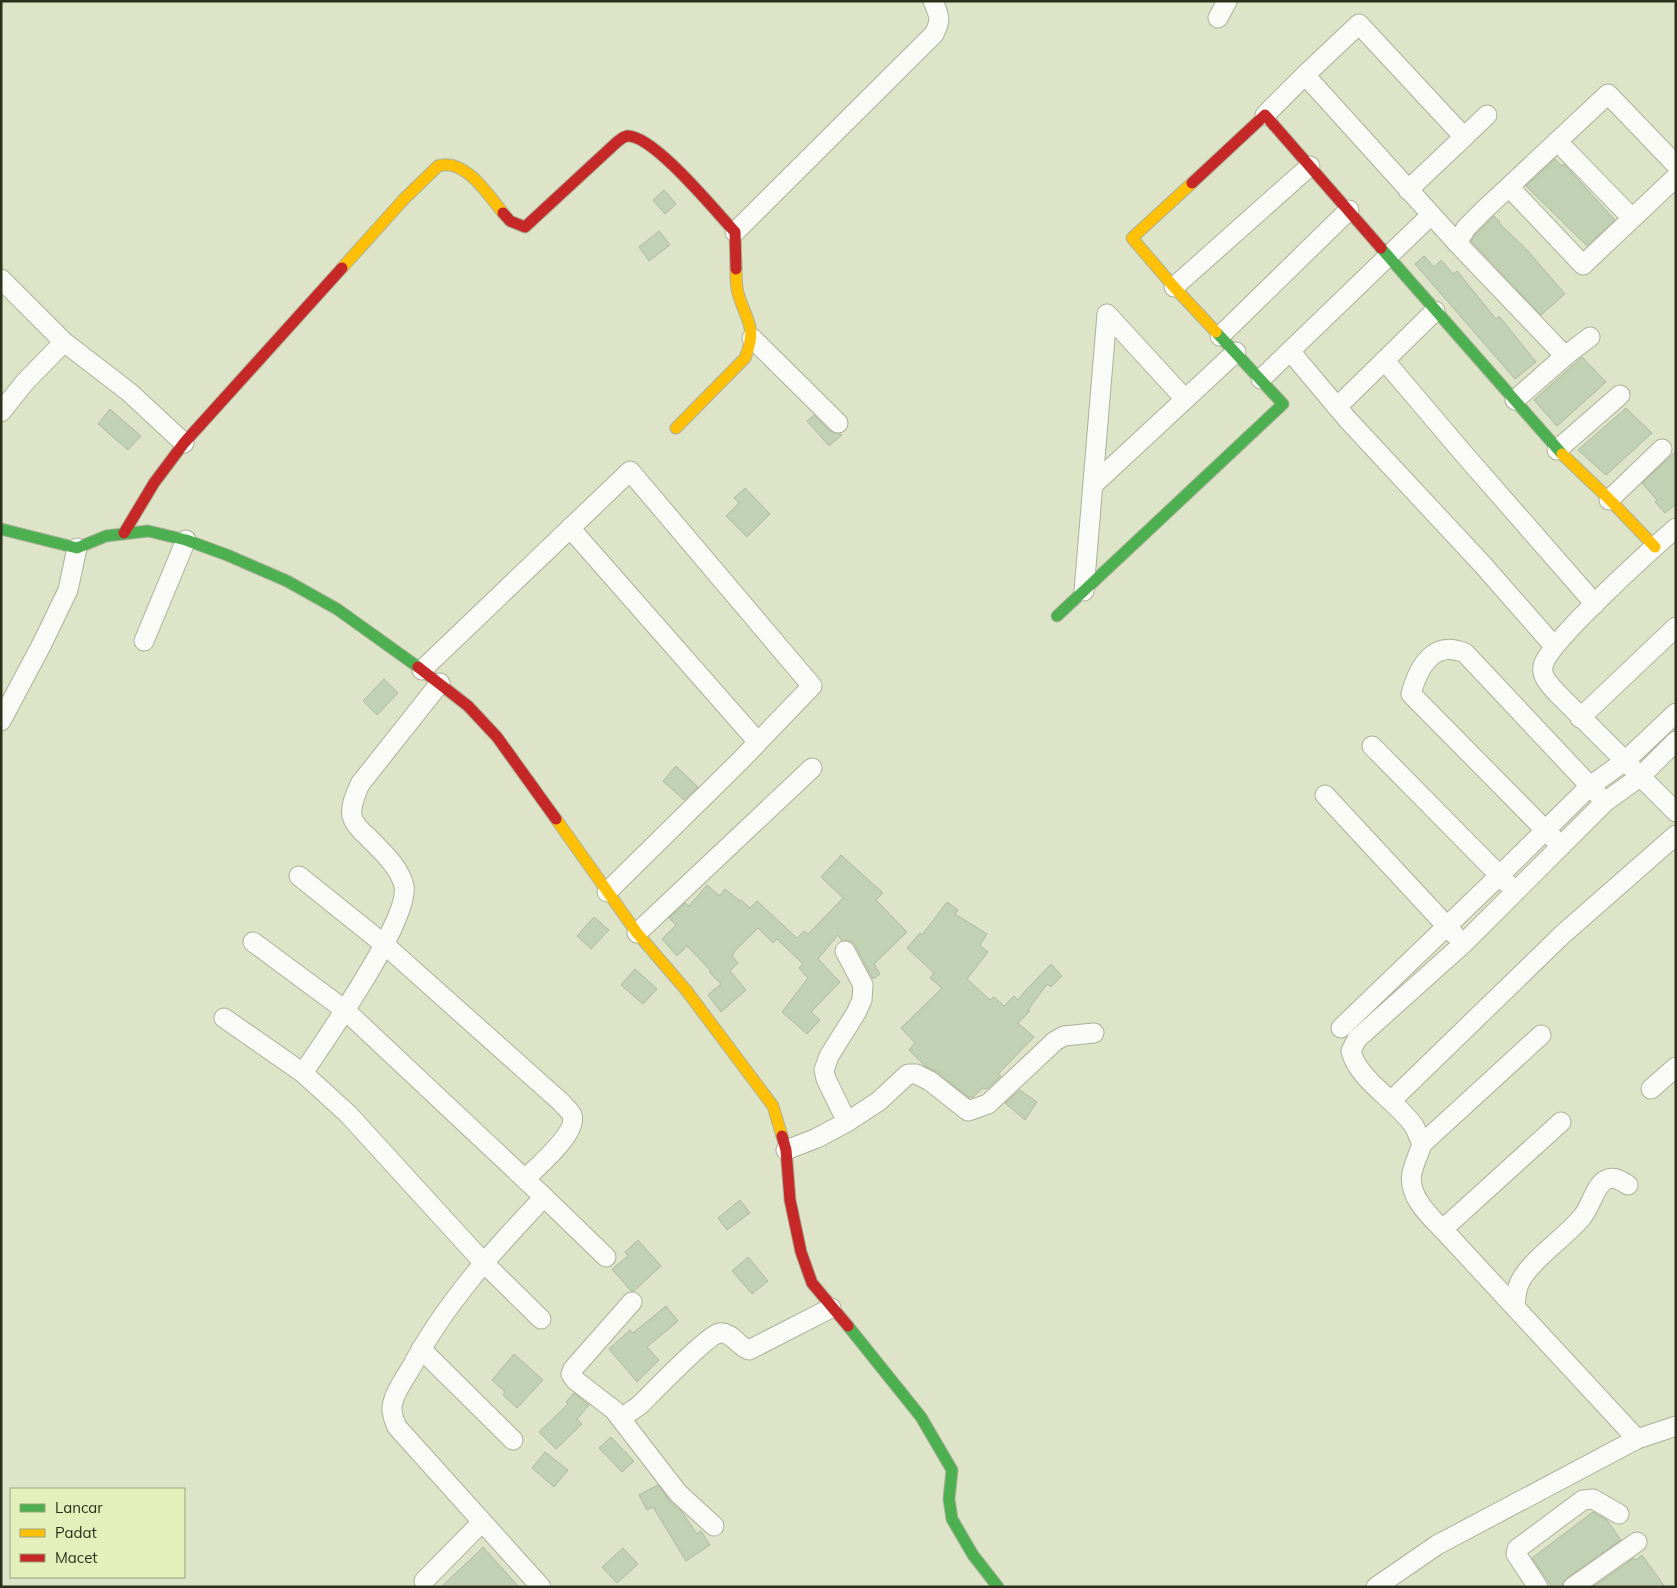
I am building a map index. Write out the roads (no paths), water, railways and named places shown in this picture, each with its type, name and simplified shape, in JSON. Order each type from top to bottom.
[{"type":"street","points":[[735,232],[934,34],[940,17],[933,1]]},
{"type":"street","points":[[1057,616],[1283,404],[1174,287],[1132,238],[1265,115],[1359,24],[1464,137]]},
{"type":"street","points":[[1305,75],[1456,243],[1565,356]]},
{"type":"street","points":[[1456,243],[1466,228],[1608,94],[1676,165]]},
{"type":"street","points":[[1265,115],[1557,450],[1655,547]]},
{"type":"street","points":[[1408,190],[1487,115]]},
{"type":"street","points":[[124,533],[154,483],[184,443],[404,199],[438,166],[444,164],[457,168],[479,182],[507,218],[515,225],[525,227],[617,142],[624,137],[631,137],[651,146],[663,155],[735,232],[736,271],[739,294],[752,330],[752,338],[745,358],[676,428]]},
{"type":"street","points":[[1558,141],[1632,218]]},
{"type":"street","points":[[1174,287],[1310,166]]},
{"type":"street","points":[[1509,187],[1584,265],[1676,177]]},
{"type":"street","points":[[1220,336],[1349,210]]},
{"type":"street","points":[[1261,379],[1431,215]]},
{"type":"street","points":[[1,279],[64,342],[128,392],[184,443]]},
{"type":"street","points":[[1337,407],[1435,311]]},
{"type":"street","points":[[1084,591],[1107,314],[1185,399]]},
{"type":"street","points":[[1515,400],[1565,356],[1590,337]]},
{"type":"street","points":[[752,338],[838,423]]},
{"type":"street","points":[[1,412],[25,382],[64,342]]},
{"type":"street","points":[[1290,351],[1337,407],[1483,565],[1554,646]]},
{"type":"street","points":[[1093,485],[1236,352]]},
{"type":"street","points":[[1385,361],[1595,604]]},
{"type":"street","points":[[1557,450],[1620,395]]},
{"type":"street","points":[[1609,500],[1662,450]]},
{"type":"street","points":[[422,670],[630,471],[812,686],[607,892]]},
{"type":"street","points":[[570,528],[758,742]]},
{"type":"street","points":[[1676,528],[1595,604],[1554,646],[1543,668],[1544,676],[1580,718],[1676,812]]},
{"type":"street","points":[[1,529],[76,548],[106,536],[148,531],[186,540],[227,555],[287,581],[337,609],[440,683],[468,706],[497,737],[637,933],[686,990],[773,1106],[786,1150],[790,1200],[801,1252],[812,1283],[921,1417],[942,1451],[952,1470],[949,1499],[952,1519],[973,1555],[998,1587]]},
{"type":"street","points":[[144,641],[186,540]]},
{"type":"street","points":[[1,721],[68,590],[76,548]]},
{"type":"street","points":[[1580,718],[1676,628]]},
{"type":"street","points":[[1561,846],[1411,694],[1414,681],[1427,660],[1435,653],[1447,649],[1456,649],[1465,653],[1605,802]]},
{"type":"street","points":[[303,1073],[345,1010],[384,945],[401,906],[404,887],[396,868],[358,827],[352,817],[353,800],[360,784],[440,683]]},
{"type":"street","points":[[1341,1028],[1590,786],[1625,761],[1676,714]]},
{"type":"street","points":[[1422,1144],[1413,1125],[1358,1067],[1351,1051],[1353,1045],[1357,1039],[1463,944],[1605,802],[1641,776],[1676,741]]},
{"type":"street","points":[[1372,746],[1515,892]]},
{"type":"street","points":[[637,933],[812,768]]},
{"type":"street","points":[[1325,795],[1463,944]]},
{"type":"street","points":[[1390,1101],[1563,934],[1676,836]]},
{"type":"street","points":[[300,876],[384,945],[562,1103],[572,1115],[572,1125],[567,1136],[525,1179]]},
{"type":"street","points":[[253,942],[345,1010],[606,1257]]},
{"type":"street","points":[[845,951],[863,985],[862,1000],[829,1056],[824,1070],[826,1079],[847,1122]]},
{"type":"street","points":[[224,1018],[303,1073],[348,1114],[483,1262],[541,1319]]},
{"type":"street","points":[[786,1150],[817,1138],[847,1122],[878,1101],[908,1074],[916,1074],[925,1078],[968,1112],[982,1107],[988,1104],[1055,1040],[1064,1036],[1094,1033]]},
{"type":"street","points":[[1541,1035],[1422,1144],[1411,1175],[1412,1187],[1418,1200],[1443,1229],[1637,1439]]},
{"type":"street","points":[[1651,1089],[1676,1067]]},
{"type":"street","points":[[1443,1229],[1561,1122]]},
{"type":"street","points":[[1514,1306],[1521,1278],[1582,1217],[1600,1184],[1607,1179],[1616,1178],[1628,1185]]},
{"type":"street","points":[[537,1585],[397,1427],[393,1417],[392,1402],[421,1349],[483,1262],[544,1197]]},
{"type":"street","points":[[632,1302],[571,1374],[575,1380],[622,1418],[678,1493],[714,1526]]},
{"type":"street","points":[[622,1418],[639,1406],[695,1352],[717,1334],[725,1334],[749,1350],[831,1308]]},
{"type":"street","points":[[421,1349],[514,1440]]},
{"type":"street","points":[[1376,1587],[1437,1545],[1637,1439],[1676,1426]]},
{"type":"street","points":[[1538,1587],[1516,1554],[1517,1549],[1584,1500],[1592,1499],[1619,1514]]},
{"type":"street","points":[[424,1580],[482,1522]]},
{"type":"street","points":[[1573,1587],[1637,1542]]}]
